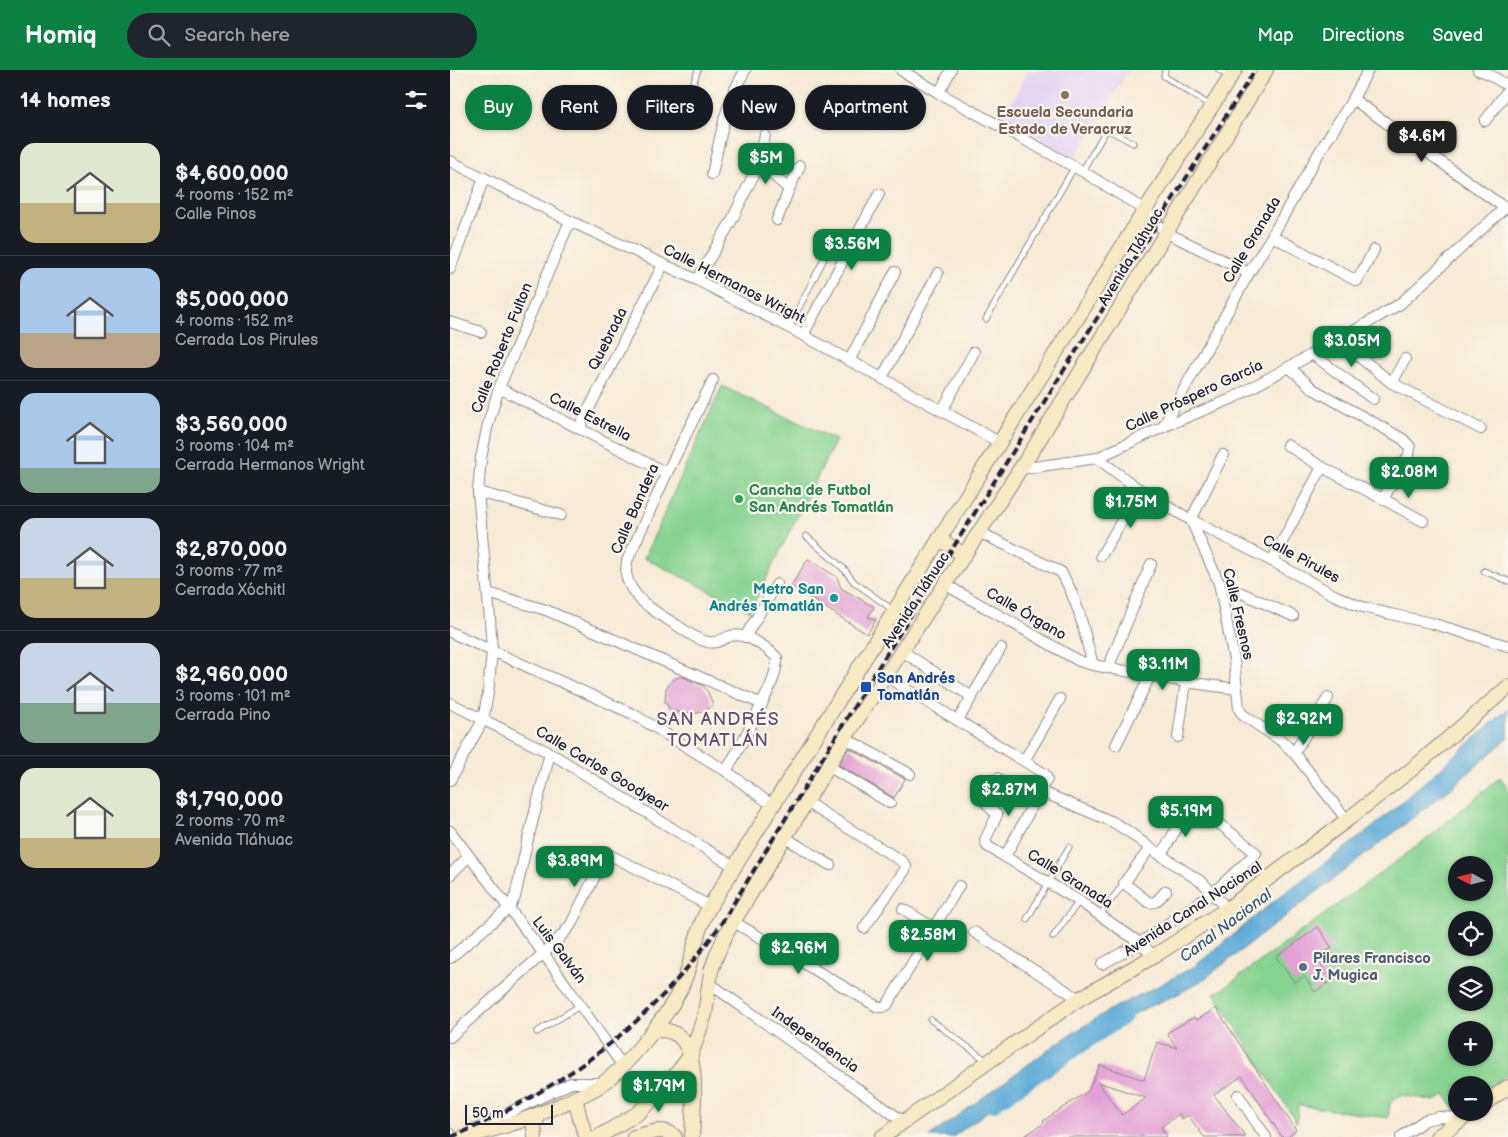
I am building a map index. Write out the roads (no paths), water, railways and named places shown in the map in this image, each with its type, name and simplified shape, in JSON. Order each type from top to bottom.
[{"type":"main road","name":"Avenida Tláhuac","points":[[598,1137],[638,1113],[666,1087],[691,1055],[705,1014],[711,971],[717,954],[734,922],[845,738],[1020,469],[1266,70]]},
{"type":"main road","name":"Avenida Tláhuac","points":[[464,1137],[487,1132],[539,1115],[603,1083],[653,1031],[682,986],[688,972],[700,926],[710,906],[1212,106],[1228,72]]},
{"type":"main road","points":[[939,539],[964,555]]},
{"type":"main road","name":"Avenida Canal Nacional","points":[[882,1137],[1079,999],[1154,956],[1227,909],[1411,770],[1508,688]]},
{"type":"main road","points":[[653,1031],[664,1030],[675,1033],[685,1042],[691,1055],[693,1075],[692,1137]]},
{"type":"main road","points":[[1493,1098],[1508,1087]]},
{"type":"main road","points":[[575,1098],[579,1118],[587,1137]]},
{"type":"main road","points":[[535,1137],[534,1126],[539,1115]]},
{"type":"main road","points":[[1437,1137],[1460,1121]]},
{"type":"main road","points":[[634,1137],[658,1131],[666,1131],[675,1137]]},
{"type":"street","points":[[712,174],[726,116],[734,91],[745,70]]},
{"type":"street","points":[[901,70],[939,93],[1078,168],[1145,210],[1165,232],[1249,273]]},
{"type":"street","points":[[939,93],[952,70]]},
{"type":"street","name":"Calle Granada","points":[[1163,427],[1249,273],[1368,70]]},
{"type":"street","points":[[1478,70],[1487,73],[1508,88],[1485,121]]},
{"type":"street","points":[[1353,98],[1506,206]]},
{"type":"street","points":[[697,280],[732,220],[759,163],[765,135]]},
{"type":"street","name":"Calle Hermanos Wright","points":[[450,161],[570,221],[697,280],[1000,442]]},
{"type":"street","points":[[759,163],[789,189]]},
{"type":"street","points":[[777,220],[800,166]]},
{"type":"street","points":[[450,269],[484,178]]},
{"type":"street","points":[[803,335],[879,194]]},
{"type":"street","name":"Calle Próspero García","points":[[1020,469],[1097,458],[1231,398],[1289,367],[1400,304],[1506,206]]},
{"type":"street","name":"Calle Roberto Fulton","points":[[450,780],[483,720],[488,693],[492,651],[478,492],[481,458],[488,424],[500,388],[570,221]]},
{"type":"street","points":[[1272,236],[1357,280],[1374,250]]},
{"type":"street","name":"Quebrada","points":[[579,428],[663,265]]},
{"type":"street","points":[[849,360],[895,272]]},
{"type":"street","points":[[882,378],[938,273]]},
{"type":"street","points":[[450,322],[481,332]]},
{"type":"street","points":[[1338,340],[1392,383],[1481,429]]},
{"type":"street","points":[[942,411],[974,352]]},
{"type":"street","points":[[1312,354],[1373,399]]},
{"type":"street","points":[[1392,383],[1405,359]]},
{"type":"street","points":[[1289,367],[1312,389],[1403,439],[1410,447],[1409,455],[1383,499]]},
{"type":"street","name":"Calle Bandera","points":[[713,380],[667,473],[627,561],[626,573],[630,586],[646,606],[694,636],[708,642],[716,642],[732,636],[746,637]]},
{"type":"street","name":"Calle Estrella","points":[[500,388],[667,473]]},
{"type":"street","points":[[1287,445],[1322,467],[1424,521]]},
{"type":"street","points":[[1191,520],[1223,455]]},
{"type":"street","name":"Calle Pirules","points":[[1097,458],[1140,490],[1191,520],[1359,606],[1431,623],[1508,646]]},
{"type":"street","points":[[1272,561],[1322,467]]},
{"type":"street","points":[[1101,556],[1140,490]]},
{"type":"street","points":[[478,492],[561,515]]},
{"type":"street","name":"Calle Fresnos","points":[[1191,520],[1219,583],[1234,660],[1240,709],[1243,715],[1282,742],[1294,753],[1347,820]]},
{"type":"street","points":[[979,532],[1062,572],[1079,612],[1093,665]]},
{"type":"street","points":[[1108,668],[1151,564]]},
{"type":"street","points":[[1219,583],[1293,616]]},
{"type":"street","points":[[726,771],[747,735],[777,667],[777,658],[771,651],[746,637],[777,584]]},
{"type":"street","name":"Calle Órgano","points":[[946,585],[1079,661],[1150,676],[1237,689]]},
{"type":"street","points":[[488,593],[546,610],[762,704]]},
{"type":"street","points":[[452,633],[512,658],[633,714],[726,771],[772,805]]},
{"type":"street","points":[[958,720],[1001,648]]},
{"type":"street","points":[[902,650],[972,696]]},
{"type":"street","points":[[886,676],[1045,774],[1047,776],[1040,791],[1113,822],[1129,832],[1203,883],[1227,909]]},
{"type":"street","points":[[1116,745],[1150,676]]},
{"type":"street","points":[[1178,737],[1186,682]]},
{"type":"street","points":[[1294,753],[1328,698]]},
{"type":"street","points":[[1022,759],[1060,699]]},
{"type":"street","name":"Calle Carlos Goodyear","points":[[450,703],[550,753],[735,867]]},
{"type":"street","points":[[845,738],[910,774]]},
{"type":"street","points":[[450,958],[509,908],[515,897],[550,753]]},
{"type":"street","points":[[828,766],[890,803]]},
{"type":"street","points":[[997,778],[985,797],[987,805],[996,813],[997,817],[985,843],[1005,857]]},
{"type":"street","name":"Calle Granada","points":[[1040,791],[1005,857],[1079,901],[1140,943],[1154,956]]},
{"type":"street","points":[[806,802],[903,862],[906,866],[864,928]]},
{"type":"street","points":[[1161,855],[1189,807]]},
{"type":"street","points":[[1102,964],[1140,943],[1213,894],[1256,853],[1220,824]]},
{"type":"street","name":"Luis Galván","points":[[450,831],[544,954],[622,1065]]},
{"type":"street","points":[[784,837],[830,865]]},
{"type":"street","points":[[1150,848],[1124,883],[1151,903],[1155,902],[1166,891]]},
{"type":"street","points":[[450,1037],[544,954],[570,926],[605,856],[608,854],[710,906]]},
{"type":"street","points":[[450,875],[469,856]]},
{"type":"street","points":[[734,922],[878,1007],[883,1007],[887,1004],[958,886]]},
{"type":"street","points":[[902,909],[934,928]]},
{"type":"street","points":[[974,932],[1079,999]]},
{"type":"street","name":"Independencia","points":[[710,983],[904,1122]]},
{"type":"street","points":[[458,1137],[571,1083],[603,1083]]},
{"type":"street","points":[[1238,1095],[1266,1137]]},
{"type":"street","points":[[1401,1137],[1425,1120],[1448,1117]]},
{"type":"lane","points":[[692,85],[698,70]]},
{"type":"lane","points":[[1165,70],[1164,76],[1212,106]]},
{"type":"lane","points":[[986,319],[1078,168],[1107,129],[1133,143]]},
{"type":"lane","points":[[788,327],[828,251]]},
{"type":"lane","points":[[806,536],[844,569],[854,582],[894,611]]},
{"type":"lane","points":[[1484,572],[1508,581]]},
{"type":"lane","points":[[1027,919],[1069,847]]},
{"type":"lane","points":[[1100,915],[1124,883]]},
{"type":"lane","points":[[1052,937],[1079,901]]},
{"type":"lane","points":[[537,1032],[581,1005]]},
{"type":"lane","points":[[931,1020],[988,1062]]},
{"type":"water","name":"Canal Nacional","points":[[1508,709],[1508,738],[1449,790],[1203,980],[1103,1031],[1062,1056],[953,1137],[929,1137],[1056,1044],[1111,1009],[1195,966],[1279,897],[1373,827]]},
{"type":"waterway","name":"Canal Nacional","points":[[993,1106],[1126,1017]]},
{"type":"railway","points":[[451,1137],[517,1105],[548,1087],[604,1048],[630,1027],[677,980],[721,924],[1064,370],[1255,70]]},
{"type":"place","name":"Escuela Secundaria Estado de Veracruz","points":[[1065,95]]},
{"type":"place","name":"Cancha de Futbol San Andrés Tomatlán","points":[[739,499]]},
{"type":"place","name":"Metro San Andrés Tomatlán","points":[[834,598]]},
{"type":"place","name":"San Andrés Tomatlán","points":[[866,687]]},
{"type":"place","name":"Pilares Francisco J. Mugica","points":[[1303,967]]},
{"type":"district","name":"SAN ANDRÉS TOMATLÁN","points":[[718,730]]}]
